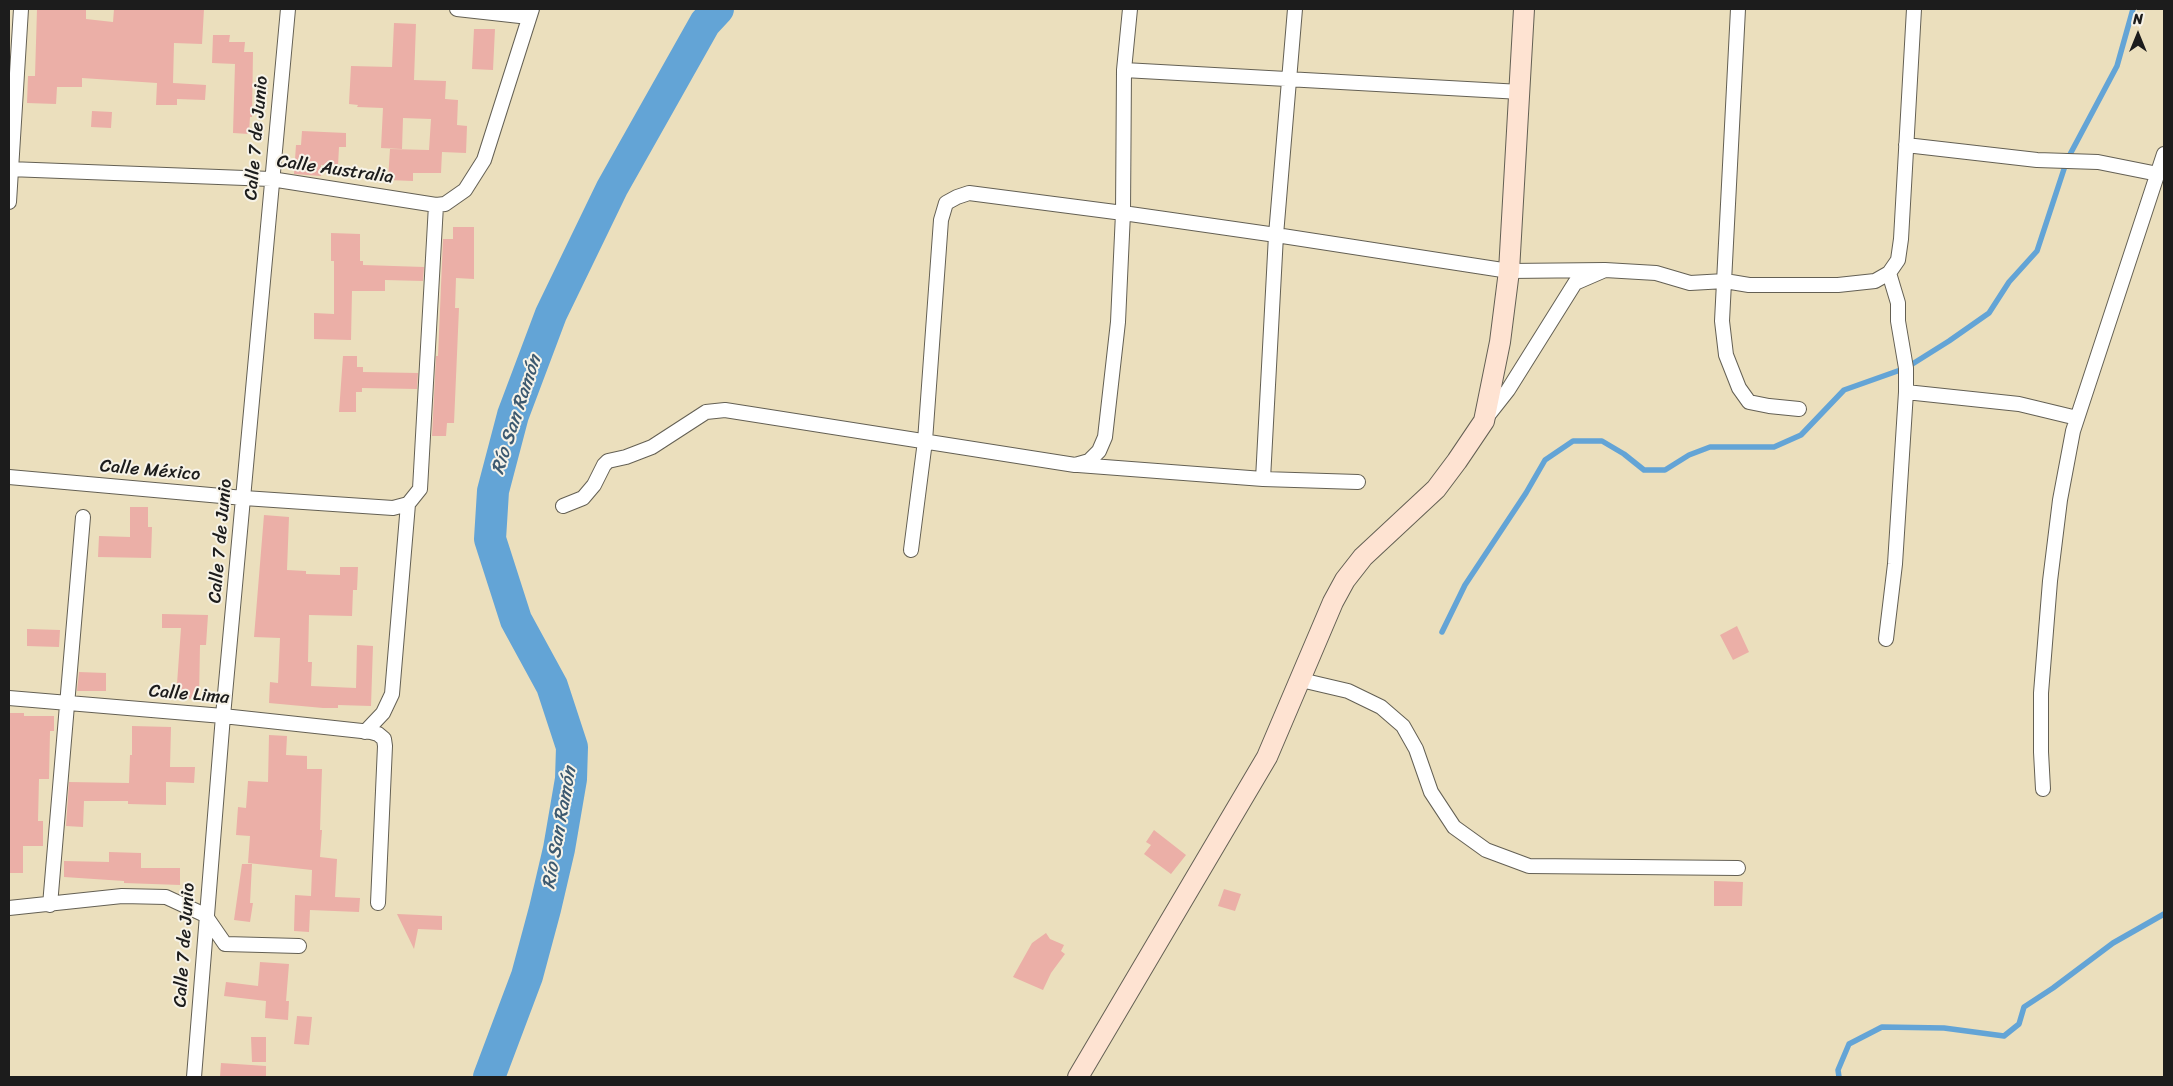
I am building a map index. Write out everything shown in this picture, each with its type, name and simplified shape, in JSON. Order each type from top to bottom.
[{"type":"main road","points":[[1078,1077],[1267,757],[1345,580],[1363,557],[1436,488],[1462,455],[1484,421],[1500,342],[1509,271],[1521,92],[1524,9]]},
{"type":"street","points":[[9,202],[22,9]]},
{"type":"street","name":"Calle 7 de Junio","points":[[194,1077],[205,916],[288,9]]},
{"type":"street","points":[[365,732],[383,713],[392,694],[408,504],[420,489],[436,205],[445,204],[466,190],[484,160],[531,13],[457,9]]},
{"type":"street","points":[[1075,465],[1089,461],[1099,451],[1105,437],[1118,322],[1124,70],[1130,9]]},
{"type":"street","points":[[1264,479],[1276,235],[1295,9]]},
{"type":"street","points":[[1738,9],[1722,321],[1726,354],[1739,388],[1749,402],[1798,409]]},
{"type":"street","points":[[911,550],[925,441],[941,220],[946,203],[970,193],[1276,235],[1509,271],[1605,270],[1656,273],[1690,283],[1725,281],[1749,285],[1838,285],[1875,282],[1889,273],[1898,260],[1901,239],[1914,9]]},
{"type":"street","points":[[1124,70],[1521,92]]},
{"type":"street","points":[[1906,144],[2037,160],[2098,162],[2158,174]]},
{"type":"street","points":[[2043,789],[2040,752],[2041,693],[2050,581],[2060,500],[2073,431],[2164,154]]},
{"type":"street","name":"Calle Australia","points":[[10,170],[271,179],[436,205]]},
{"type":"street","points":[[1484,421],[1508,390],[1576,283],[1605,270]]},
{"type":"street","points":[[1886,639],[1895,564],[1906,392],[1906,368],[1898,321],[1898,303],[1889,273]]},
{"type":"street","points":[[1906,392],[2019,404],[2077,418]]},
{"type":"street","points":[[563,506],[582,498],[594,485],[608,460],[626,457],[652,447],[706,412],[725,410],[1075,465],[1264,479],[1358,482]]},
{"type":"street","name":"Calle México","points":[[9,477],[244,498],[392,508],[408,504]]},
{"type":"street","points":[[50,905],[83,517]]},
{"type":"street","points":[[1301,680],[1348,690],[1381,707],[1404,726],[1416,749],[1431,792],[1454,827],[1486,850],[1529,866],[1738,868]]},
{"type":"street","name":"Calle Lima","points":[[9,698],[223,716],[365,732]]},
{"type":"street","points":[[365,732],[378,734],[384,738],[385,746],[378,903]]},
{"type":"street","points":[[9,908],[122,896],[166,897],[205,916],[225,944],[299,946]]},
{"type":"building","points":[[37,9],[86,9],[86,19],[113,22],[114,9],[204,9],[202,44],[174,43],[173,83],[206,85],[205,100],[177,99],[177,105],[156,105],[157,83],[82,78],[82,87],[57,87],[56,104],[27,103],[28,76],[35,76]]},
{"type":"building","points":[[394,23],[416,24],[414,80],[446,81],[445,99],[458,100],[457,125],[467,126],[466,153],[442,152],[441,173],[413,173],[413,181],[388,180],[390,149],[429,150],[431,119],[403,118],[402,149],[381,148],[383,108],[357,107],[358,105],[349,104],[351,66],[392,67]]},
{"type":"building","points":[[474,29],[495,29],[493,70],[472,69]]},
{"type":"building","points":[[213,35],[230,35],[229,42],[245,42],[244,52],[253,52],[252,117],[250,117],[249,134],[233,133],[235,64],[212,63]]},
{"type":"building","points":[[92,111],[112,112],[111,128],[91,127]]},
{"type":"building","points":[[302,131],[346,133],[346,147],[339,147],[338,166],[321,165],[321,176],[294,174],[296,145],[301,145]]},
{"type":"building","points":[[453,227],[474,227],[474,279],[456,278],[455,308],[459,308],[454,423],[447,423],[446,436],[432,436],[436,356],[438,356],[443,239],[453,239]]},
{"type":"building","points":[[331,233],[360,234],[360,261],[363,261],[363,265],[424,267],[423,281],[385,280],[385,291],[352,291],[351,340],[314,339],[314,313],[334,314],[334,261],[331,261]]},
{"type":"building","points":[[343,356],[357,356],[357,367],[363,367],[363,372],[418,373],[417,389],[362,388],[362,392],[356,392],[356,412],[339,412]]},
{"type":"building","points":[[130,507],[148,507],[148,527],[152,527],[151,558],[98,557],[99,536],[130,537]]},
{"type":"building","points":[[264,515],[289,517],[287,570],[306,571],[306,574],[340,575],[340,567],[358,567],[357,590],[353,590],[352,616],[309,615],[308,662],[312,662],[311,686],[356,688],[357,645],[373,646],[371,706],[338,705],[338,708],[323,708],[269,703],[270,682],[278,683],[280,638],[254,637]]},
{"type":"building","points":[[162,614],[208,615],[206,645],[200,645],[199,699],[176,698],[181,628],[162,628]]},
{"type":"building","points":[[1737,626],[1749,652],[1733,660],[1720,635]]},
{"type":"building","points":[[27,629],[60,630],[59,647],[27,646]]},
{"type":"building","points":[[79,672],[106,673],[106,691],[77,691]]},
{"type":"building","points":[[9,713],[24,713],[24,716],[54,716],[54,731],[50,731],[49,779],[39,779],[38,821],[43,821],[43,846],[23,846],[23,873],[9,873]]},
{"type":"building","points":[[132,726],[171,727],[170,767],[195,767],[194,783],[166,782],[166,805],[128,804],[128,801],[84,801],[83,827],[66,826],[69,782],[129,783],[130,755],[132,755]]},
{"type":"building","points":[[269,735],[287,736],[286,755],[307,756],[307,769],[322,769],[320,857],[337,859],[335,897],[360,898],[359,912],[310,910],[309,932],[294,931],[295,895],[311,896],[312,870],[248,863],[250,836],[236,835],[238,807],[246,808],[248,781],[268,782]]},
{"type":"building","points":[[1154,830],[1186,855],[1171,874],[1144,854],[1151,845],[1146,842]]},
{"type":"building","points":[[109,852],[141,853],[141,868],[180,868],[180,885],[124,883],[124,881],[64,877],[64,861],[109,862]]},
{"type":"building","points":[[242,864],[252,864],[250,903],[253,903],[250,922],[234,920]]},
{"type":"building","points":[[1714,881],[1743,882],[1742,906],[1714,906]]},
{"type":"building","points":[[1224,889],[1241,894],[1235,911],[1218,906]]},
{"type":"building","points":[[397,914],[442,916],[442,930],[418,929],[414,949]]},
{"type":"building","points":[[1046,933],[1050,939],[1064,945],[1061,951],[1065,954],[1051,973],[1043,990],[1013,977],[1032,943]]},
{"type":"building","points":[[260,962],[289,964],[286,1001],[289,1001],[288,1020],[265,1018],[266,1001],[224,996],[226,982],[258,986]]},
{"type":"building","points":[[297,1016],[312,1017],[309,1045],[294,1044]]},
{"type":"building","points":[[251,1037],[266,1037],[266,1062],[252,1062]]},
{"type":"building","points":[[221,1063],[266,1066],[266,1077],[220,1077]]},
{"type":"waterway","name":"Río San Ramón","points":[[489,1077],[527,976],[545,909],[559,849],[571,779],[572,747],[552,686],[516,620],[490,539],[493,491],[513,415],[551,314],[612,188],[705,23],[718,9]]},
{"type":"waterway","points":[[1442,632],[1465,585],[1526,493],[1545,460],[1573,441],[1602,441],[1624,454],[1644,470],[1665,470],[1689,455],[1710,447],[1774,447],[1801,435],[1844,390],[1906,368],[1989,313],[2009,282],[2037,251],[2067,160],[2117,66],[2133,9]]},
{"type":"waterway","points":[[1839,1077],[1838,1070],[1849,1044],[1882,1027],[1944,1028],[2004,1036],[2019,1024],[2024,1007],[2053,988],[2113,943],[2164,914]]}]
